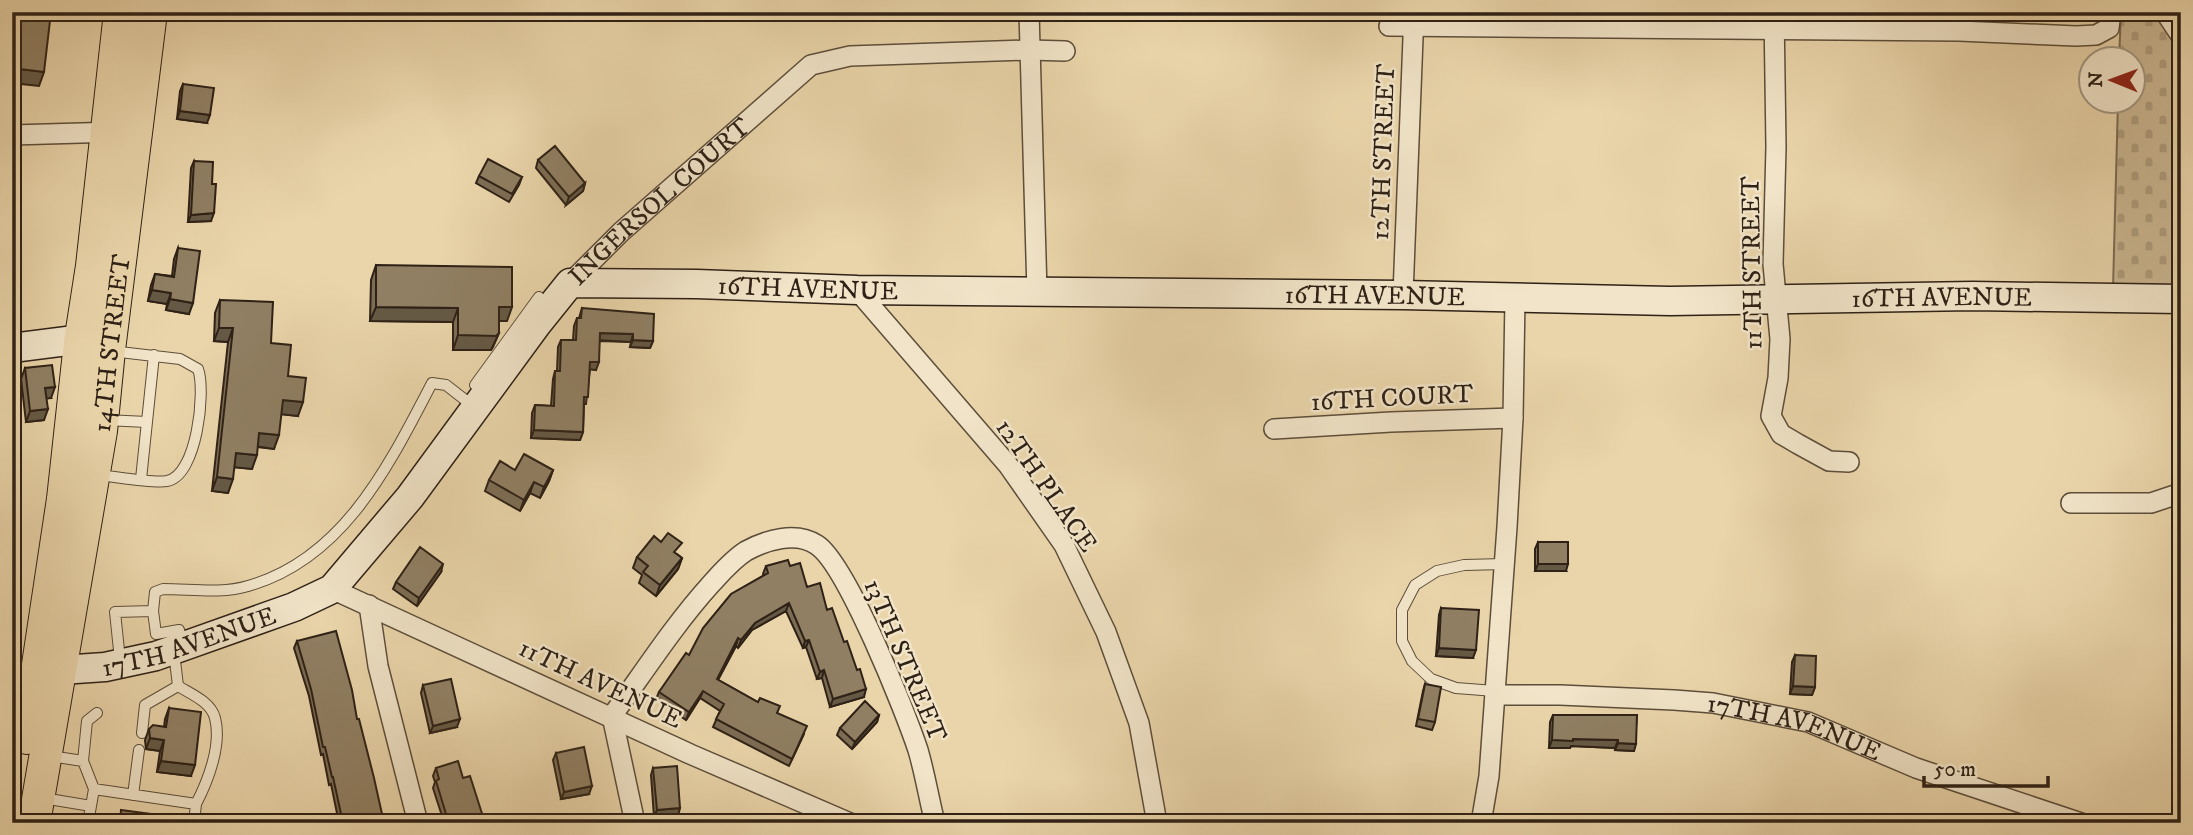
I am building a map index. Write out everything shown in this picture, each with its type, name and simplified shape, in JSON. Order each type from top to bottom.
[{"type":"main road","name":"14TH STREET","points":[[120,12],[121,132]]},
{"type":"main road","name":"14TH STREET","points":[[50,668],[62,510],[94,347],[121,132],[151,12]]},
{"type":"main road","name":"14TH STREET","points":[[50,668],[93,475],[102,420],[94,347]]},
{"type":"main road","points":[[36,810],[45,756],[50,668]]},
{"type":"main road","points":[[14,823],[50,668]]},
{"type":"street","points":[[1029,12],[1037,292]]},
{"type":"street","points":[[1389,26],[1414,19],[1515,29],[1592,27],[1668,30],[1774,20],[2096,35],[2109,29],[2111,12]]},
{"type":"street","points":[[2165,12],[2181,36]]},
{"type":"street","name":"12TH STREET","points":[[1403,295],[1414,19]]},
{"type":"street","name":"11TH STREET","points":[[1774,20],[1776,147],[1773,264],[1780,339],[1778,378],[1771,416],[1781,433],[1798,444],[1829,461],[1849,462]]},
{"type":"street","name":"INGERSOL COURT","points":[[332,589],[410,497],[470,404],[570,283],[621,232],[811,65],[850,56],[1065,51]]},
{"type":"street","points":[[12,135],[121,132]]},
{"type":"street","name":"16TH AVENUE","points":[[570,283],[857,290],[1403,295],[1670,301],[1973,296],[2181,299]]},
{"type":"street","name":"12TH PLACE","points":[[857,290],[1008,465],[1065,545],[1105,632],[1139,723],[1157,823]]},
{"type":"street","points":[[1481,823],[1489,776],[1504,564],[1513,418],[1516,299]]},
{"type":"street","points":[[12,348],[67,341],[94,347]]},
{"type":"street","name":"16TH COURT","points":[[1275,429],[1513,418]]},
{"type":"street","points":[[2071,503],[2151,503],[2181,493]]},
{"type":"street","name":"13TH STREET","points":[[612,716],[691,605],[730,562],[762,543],[799,539],[816,545],[840,572],[883,661],[918,750],[935,823]]},
{"type":"street","name":"17TH AVENUE","points":[[50,668],[105,667],[179,648],[294,607],[332,589]]},
{"type":"street","name":"11TH AVENUE","points":[[332,589],[690,754],[850,823]]},
{"type":"street","points":[[369,604],[378,666],[418,823]]},
{"type":"street","name":"17TH AVENUE","points":[[1495,693],[1674,700],[1713,704],[1808,722],[1916,768],[2081,823]]},
{"type":"street","points":[[612,716],[635,823]]},
{"type":"lane","points":[[178,686],[179,630],[156,634],[153,611],[155,592],[163,589],[219,590],[246,587],[272,578],[309,557],[348,523],[397,449],[432,383],[446,385],[470,404],[539,297]]},
{"type":"lane","points":[[93,475],[168,481],[182,472],[193,453],[202,381],[198,369],[180,359],[94,347]]},
{"type":"lane","points":[[141,479],[154,355]]},
{"type":"lane","points":[[102,420],[147,422]]},
{"type":"lane","points":[[1495,693],[1456,688],[1431,679],[1412,661],[1402,641],[1402,610],[1415,585],[1437,571],[1464,565],[1504,564]]},
{"type":"lane","points":[[121,664],[115,612],[153,611]]},
{"type":"lane","points":[[142,733],[139,717],[145,705],[178,686]]},
{"type":"lane","points":[[178,686],[204,701],[215,717],[215,747],[209,779],[196,804],[194,823]]},
{"type":"lane","points":[[89,823],[94,789],[86,754],[90,736],[87,721],[97,713]]},
{"type":"lane","points":[[127,755],[139,753],[133,795]]},
{"type":"lane","points":[[45,756],[86,754]]},
{"type":"lane","points":[[94,789],[196,804]]},
{"type":"lane","points":[[36,810],[91,806]]},
{"type":"green space","points":[[2121,12],[2181,12],[2181,289],[2113,288],[2118,116],[2148,116],[2148,46],[2120,46]]},
{"type":"building","points":[[12,12],[51,12],[44,72],[12,68]]},
{"type":"building","points":[[183,84],[214,88],[210,115],[180,111]]},
{"type":"building","points":[[555,146],[585,183],[569,197],[538,160]]},
{"type":"building","points":[[488,159],[522,177],[512,194],[479,176]]},
{"type":"building","points":[[194,161],[213,162],[212,184],[216,184],[214,213],[191,215]]},
{"type":"building","points":[[178,248],[200,251],[193,303],[170,299],[171,293],[152,290],[155,274],[174,277]]},
{"type":"building","points":[[376,265],[512,267],[512,307],[499,307],[499,333],[496,336],[458,335],[458,308],[376,307]]},
{"type":"building","points":[[220,300],[273,302],[271,343],[291,345],[288,376],[306,378],[303,402],[283,400],[279,435],[259,433],[257,455],[236,453],[233,479],[217,477],[233,328],[219,328]]},
{"type":"building","points":[[582,308],[654,314],[653,341],[633,340],[633,334],[600,333],[599,362],[590,362],[588,397],[584,397],[583,432],[534,430],[535,405],[554,406],[555,371],[560,371],[561,340],[576,340],[577,318],[581,318]]},
{"type":"building","points":[[52,365],[55,387],[45,388],[48,409],[30,411],[25,368]]},
{"type":"building","points":[[524,454],[553,470],[544,487],[534,482],[524,500],[489,480],[500,461],[515,470]]},
{"type":"building","points":[[668,533],[682,543],[674,552],[682,558],[660,585],[643,572],[648,566],[637,557],[654,536],[661,542]]},
{"type":"building","points":[[1538,542],[1568,542],[1568,564],[1538,564]]},
{"type":"building","points":[[420,547],[443,564],[419,598],[396,582]]},
{"type":"building","points":[[788,560],[790,566],[800,563],[807,587],[820,583],[827,610],[832,608],[844,642],[847,641],[857,670],[860,669],[866,689],[833,699],[824,670],[820,672],[809,640],[805,641],[789,603],[755,623],[741,640],[738,638],[717,679],[758,702],[760,698],[780,706],[777,713],[807,726],[792,759],[716,719],[724,704],[703,691],[689,712],[659,692],[686,653],[689,655],[703,628],[731,594],[768,573],[766,566]]},
{"type":"building","points":[[1441,608],[1479,610],[1476,650],[1439,648]]},
{"type":"building","points":[[336,631],[384,823],[343,823],[323,747],[311,689],[297,641]]},
{"type":"building","points":[[1795,655],[1816,656],[1815,687],[1793,686]]},
{"type":"building","points":[[451,679],[460,719],[433,726],[423,685]]},
{"type":"building","points":[[1425,684],[1441,687],[1435,722],[1418,719]]},
{"type":"building","points":[[865,701],[879,715],[855,742],[840,728]]},
{"type":"building","points":[[169,708],[201,712],[195,765],[161,761],[164,740],[150,738],[149,729],[153,725],[166,727]]},
{"type":"building","points":[[1553,715],[1637,715],[1636,744],[1618,743],[1618,740],[1552,740]]},
{"type":"building","points":[[584,747],[592,786],[564,792],[556,753]]},
{"type":"building","points":[[458,761],[463,778],[470,776],[485,823],[445,823],[442,815],[446,814],[436,781],[439,779],[436,768]]},
{"type":"building","points":[[677,766],[680,808],[657,810],[653,768]]},
{"type":"building","points":[[121,810],[182,818],[181,823],[120,823]]}]
